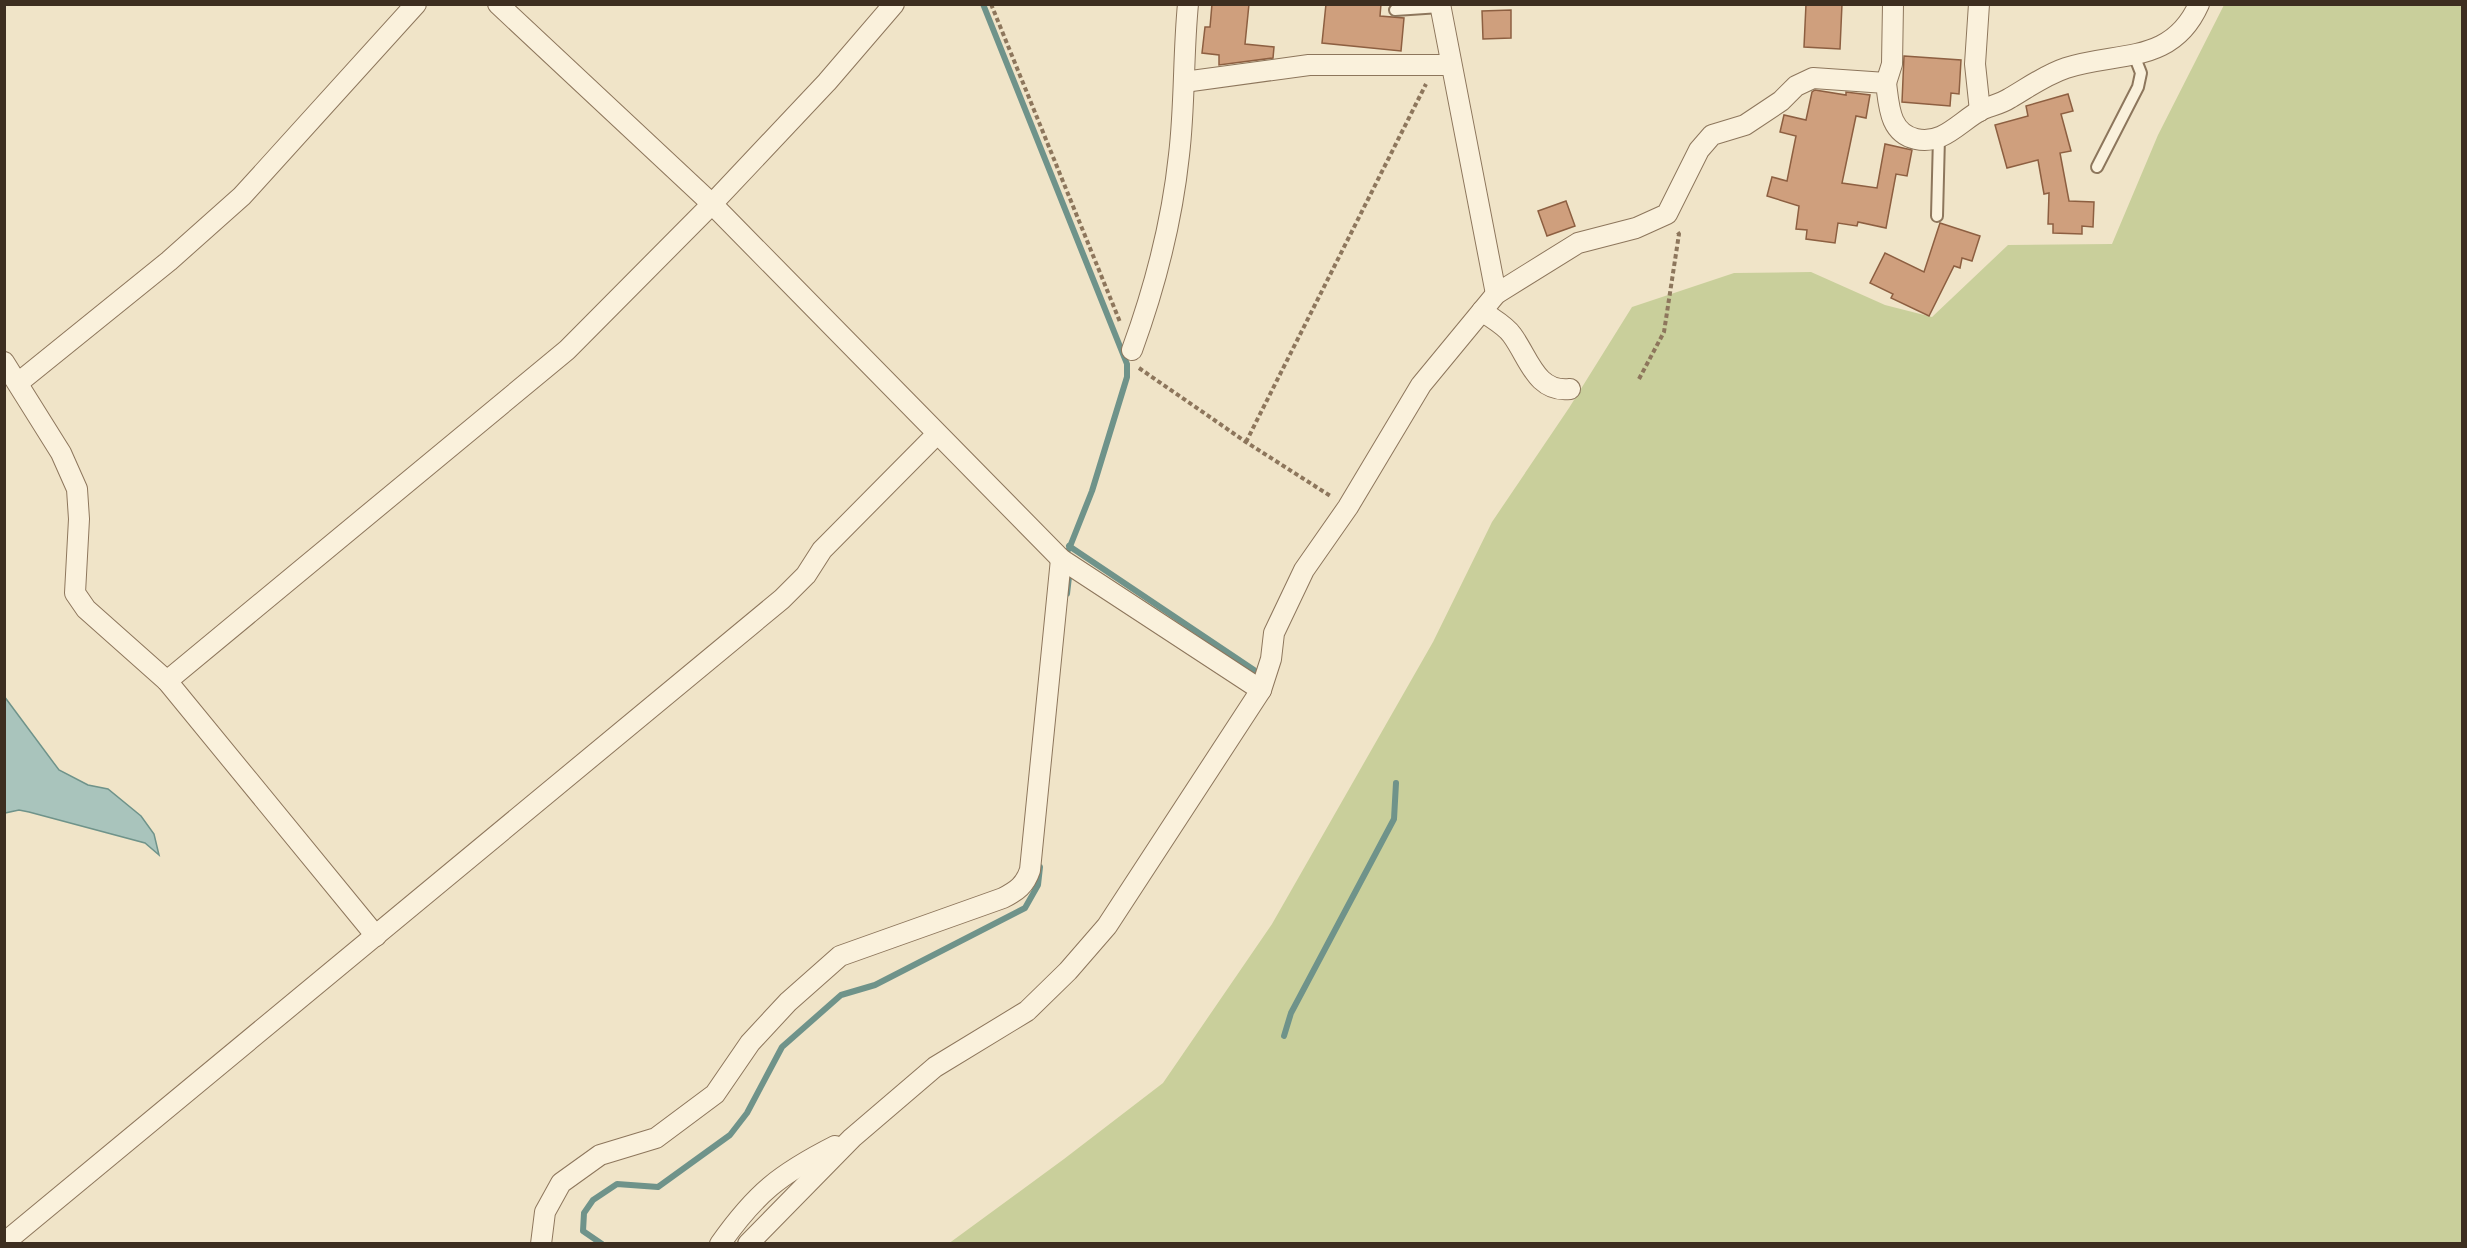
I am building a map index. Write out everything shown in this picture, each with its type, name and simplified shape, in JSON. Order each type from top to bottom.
[{"type":"street","points":[[18,383],[169,261],[242,196],[416,4]]},
{"type":"street","points":[[498,4],[712,204],[1061,560],[1261,690]]},
{"type":"street","points":[[167,681],[567,350],[712,204],[827,82],[894,4]]},
{"type":"street","points":[[1132,350],[1169,225],[1179,154],[1188,4]]},
{"type":"street","points":[[1893,4],[1892,64],[1886,83],[1893,123],[1909,137],[1918,140],[1939,137],[1980,111],[2010,99],[2034,81],[2067,67],[2155,49],[2175,38],[2192,22],[2199,4]]},
{"type":"street","points":[[1979,4],[1975,64],[1980,111]]},
{"type":"street","points":[[1440,6],[1444,65],[1496,294]]},
{"type":"street","points":[[1184,82],[1309,65],[1444,65]]},
{"type":"street","points":[[748,1244],[852,1138],[934,1067],[1027,1011],[1068,971],[1107,926],[1261,690],[1271,659],[1274,633],[1304,570],[1348,507],[1421,385],[1496,294],[1578,243],[1635,228],[1666,214],[1699,150],[1712,135],[1745,125],[1781,101],[1796,86],[1813,78],[1886,83]]},
{"type":"street","points":[[1482,311],[1511,333],[1539,377],[1548,386],[1557,391],[1570,389]]},
{"type":"street","points":[[4,362],[70,469],[77,489],[79,519],[75,593],[86,609],[167,681],[376,936]]},
{"type":"street","points":[[4,1243],[782,599],[806,575],[822,550],[937,434]]},
{"type":"street","points":[[541,1244],[545,1212],[561,1183],[600,1155],[656,1138],[715,1094],[750,1043],[788,1002],[840,956],[1003,898],[1026,882],[1030,870],[1061,560]]},
{"type":"street","points":[[720,1244],[740,1216],[766,1187],[810,1159],[852,1138]]},
{"type":"lane","points":[[1395,10],[1440,6]]},
{"type":"lane","points":[[2097,167],[2138,87],[2141,73],[2134,55]]},
{"type":"lane","points":[[1937,216],[1939,137]]},
{"type":"path","points":[[1246,442],[1424,87],[1444,65]]},
{"type":"path","points":[[1639,379],[1664,332],[1679,234],[1666,214]]},
{"type":"green space","points":[[2224,5],[2462,5],[2462,1243],[948,1244],[1163,1083],[1272,924],[1433,642],[1492,522],[1569,408],[1632,307],[1734,273],[1811,272],[1885,305],[1932,317],[2008,245],[2112,244],[2158,135]]},
{"type":"water","points":[[4,696],[59,770],[88,785],[108,789],[141,816],[154,834],[159,855],[145,843],[29,812],[19,810],[5,813]]},
{"type":"building","points":[[1212,4],[1249,4],[1245,44],[1274,47],[1273,58],[1219,65],[1219,55],[1202,53],[1205,27],[1210,27]]},
{"type":"building","points":[[1326,4],[1381,4],[1380,16],[1404,18],[1401,51],[1322,43]]},
{"type":"building","points":[[1806,4],[1842,4],[1840,49],[1804,47]]},
{"type":"building","points":[[1511,10],[1511,38],[1483,39],[1482,11]]},
{"type":"building","points":[[1904,56],[1961,60],[1959,94],[1951,93],[1950,106],[1902,102]]},
{"type":"building","points":[[1815,90],[1846,95],[1846,92],[1870,95],[1866,118],[1856,116],[1842,183],[1877,188],[1885,144],[1912,150],[1907,176],[1896,174],[1886,228],[1858,222],[1857,226],[1838,223],[1835,243],[1806,239],[1807,230],[1796,229],[1799,206],[1767,196],[1772,177],[1787,181],[1796,136],[1780,132],[1784,115],[1806,120],[1812,92]]},
{"type":"building","points":[[2068,94],[2073,111],[2061,114],[2071,151],[2060,153],[2069,201],[2094,202],[2093,227],[2082,226],[2082,234],[2053,233],[2053,224],[2048,224],[2049,193],[2044,194],[2038,160],[2007,168],[1995,125],[2028,116],[2026,106]]},
{"type":"building","points":[[1566,201],[1575,226],[1547,236],[1538,211]]},
{"type":"building","points":[[1940,223],[1980,236],[1972,261],[1962,258],[1960,268],[1954,266],[1929,316],[1891,298],[1893,294],[1870,283],[1885,253],[1924,272]]},
{"type":"waterway","points":[[983,4],[1127,364],[1127,377],[1092,491],[1069,549]]},
{"type":"waterway","points":[[1069,546],[1254,670]]},
{"type":"waterway","points":[[1067,594],[1069,577]]},
{"type":"waterway","points":[[1284,1036],[1291,1013],[1394,819],[1396,783]]},
{"type":"waterway","points":[[602,1244],[583,1231],[584,1213],[593,1200],[617,1184],[658,1187],[730,1135],[747,1113],[782,1047],[841,995],[875,985],[1025,908],[1038,885],[1040,867]]}]
